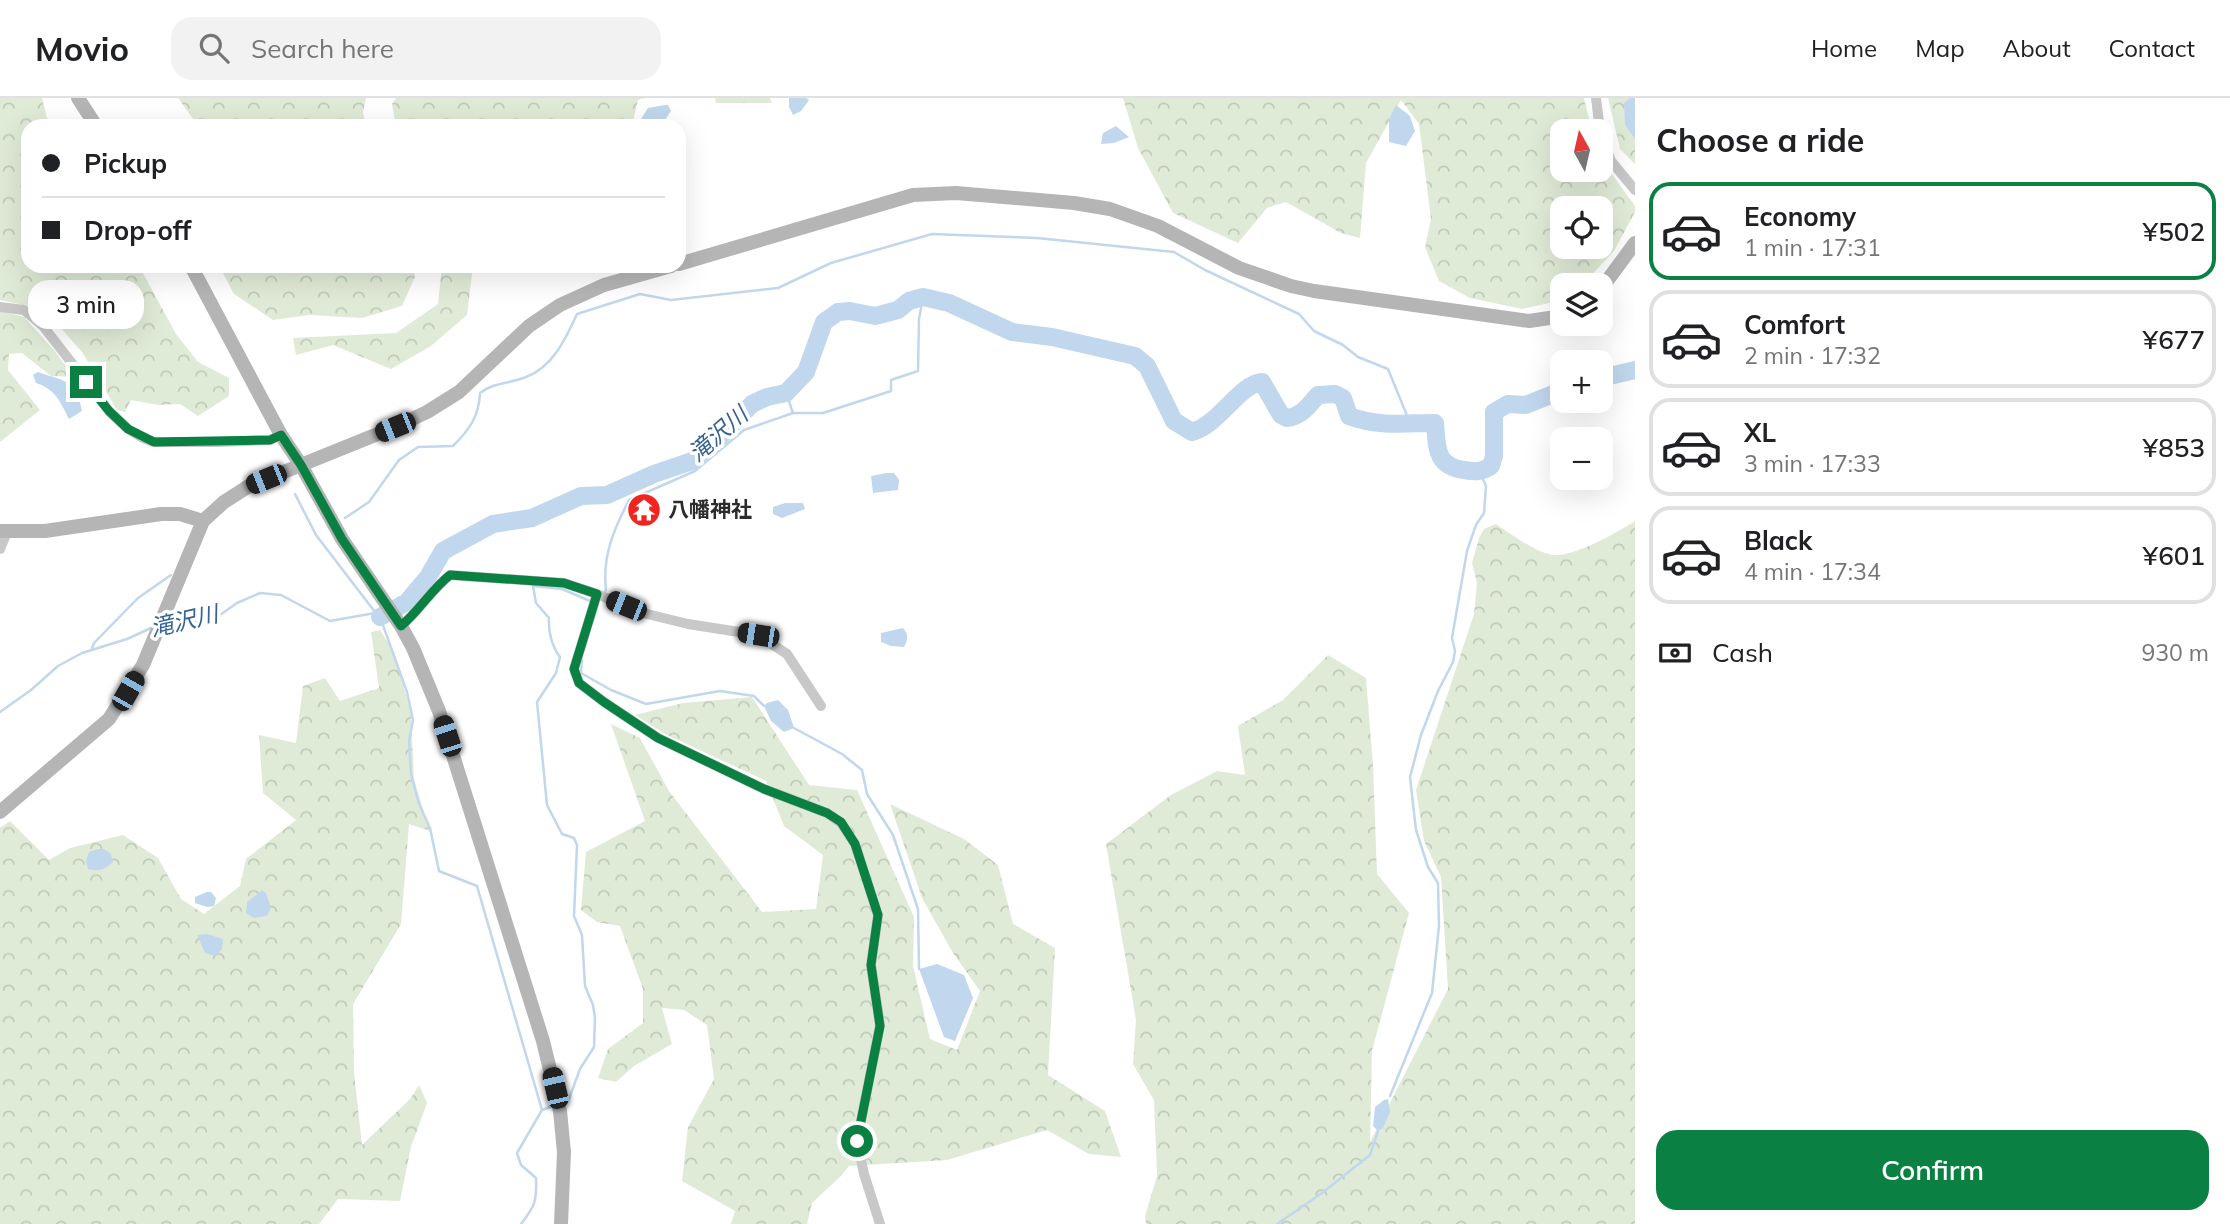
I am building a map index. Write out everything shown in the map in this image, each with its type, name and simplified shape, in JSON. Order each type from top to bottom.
[{"type":"street","points":[[78,98],[92,119]]},
{"type":"street","points":[[1596,98],[1598,119]]},
{"type":"street","points":[[1614,165],[1635,190]]},
{"type":"street","points":[[686,262],[913,195],[956,193],[1074,203],[1110,209],[1158,226],[1238,268],[1291,286],[1529,321],[1550,318]]},
{"type":"street","points":[[1613,273],[1635,243]]},
{"type":"street","points":[[195,273],[281,435],[342,539],[401,626],[439,711],[543,1041],[560,1111],[563,1138],[561,1224]]},
{"type":"street","points":[[0,812],[109,719],[143,666],[203,521],[224,502],[249,486],[395,427],[459,392],[529,326],[560,305],[604,285],[646,273]]},
{"type":"street","points":[[0,307],[24,310],[43,326],[109,411],[128,429],[143,438],[154,442],[218,443],[270,440],[281,435]]},
{"type":"street","points":[[0,550],[4,532],[46,531],[161,514],[180,514],[203,521]]},
{"type":"street","points":[[401,626],[412,617],[436,586],[450,575],[564,583],[653,616],[758,635],[787,654],[821,706]]},
{"type":"street","points":[[597,594],[574,669],[579,683],[658,738],[764,789],[827,813],[841,822],[855,844],[878,915],[871,965],[880,1026],[857,1141],[880,1224]]},
{"type":"green space","points":[[0,98],[42,98],[47,119],[21,119],[21,273],[143,273],[176,334],[198,362],[229,378],[229,396],[198,416],[180,404],[158,405],[131,400],[125,412],[117,410],[82,352],[51,317],[42,309],[0,300]]},
{"type":"green space","points":[[178,98],[366,98],[364,119],[193,119]]},
{"type":"green space","points":[[396,98],[645,98],[638,100],[634,119],[395,119],[392,104]]},
{"type":"green space","points":[[715,98],[770,98],[772,103],[716,103]]},
{"type":"green space","points":[[1123,98],[1584,98],[1589,119],[1550,119],[1550,182],[1614,182],[1614,177],[1635,206],[1635,212],[1613,252],[1613,196],[1550,196],[1550,259],[1606,259],[1593,273],[1550,273],[1550,303],[1522,309],[1470,298],[1439,281],[1425,247],[1431,219],[1419,124],[1401,100],[1366,163],[1360,238],[1341,233],[1286,202],[1267,208],[1238,243],[1173,213],[1138,148]]},
{"type":"green space","points":[[1608,98],[1635,98],[1635,164],[1620,149]]},
{"type":"green space","points":[[223,273],[414,273],[415,277],[402,306],[362,318],[309,315],[273,320],[234,294]]},
{"type":"green space","points":[[441,273],[472,273],[467,315],[431,346],[391,369],[333,345],[296,355],[293,338],[396,333],[438,304]]},
{"type":"green space","points":[[0,311],[24,317],[74,377],[51,376],[22,353],[9,354],[8,370],[40,410],[0,442]]},
{"type":"green space","points":[[1635,521],[1635,1224],[1146,1224],[1145,1216],[1157,1176],[1154,1100],[1133,1064],[1136,1020],[1106,844],[1171,795],[1217,771],[1245,775],[1238,726],[1283,700],[1328,655],[1366,678],[1373,765],[1377,874],[1409,913],[1372,1051],[1370,1142],[1448,989],[1441,877],[1424,841],[1416,790],[1474,614],[1477,583],[1472,563],[1479,538],[1484,529],[1496,524],[1540,551],[1563,555],[1596,543]]},
{"type":"green space","points":[[380,630],[394,652],[411,713],[414,780],[430,831],[409,824],[401,924],[353,1004],[354,1072],[362,1145],[410,1099],[419,1085],[427,1103],[411,1147],[400,1201],[338,1199],[319,1224],[0,1224],[0,828],[10,821],[49,860],[70,848],[123,835],[158,858],[181,899],[204,914],[240,886],[246,859],[296,820],[263,793],[259,735],[296,743],[303,686],[325,678],[340,701],[379,688],[371,632]]},
{"type":"green space","points":[[752,697],[809,785],[857,790],[914,917],[913,966],[930,1039],[957,1050],[980,991],[953,953],[922,898],[890,804],[964,839],[998,865],[1013,924],[1055,948],[1048,1075],[1105,1111],[1121,1157],[1089,1154],[1047,1130],[947,1160],[849,1166],[812,1203],[807,1224],[731,1224],[735,1211],[682,1181],[688,1127],[714,1079],[707,1025],[684,1010],[662,1008],[672,1044],[634,1066],[616,1082],[598,1078],[608,1049],[643,1023],[643,989],[620,926],[597,922],[581,910],[586,852],[645,821],[611,724],[640,738],[669,791],[762,912],[816,909],[823,855],[784,826],[766,781],[665,734],[635,715],[683,703]]},
{"type":"water","points":[[789,98],[809,100],[801,111],[793,115]]},
{"type":"water","points":[[1635,98],[1635,139],[1625,125],[1624,103]]},
{"type":"water","points":[[668,105],[671,111],[666,119],[641,119],[648,108]]},
{"type":"water","points":[[1396,105],[1410,116],[1415,131],[1406,146],[1389,142],[1389,119]]},
{"type":"water","points":[[1116,126],[1129,137],[1114,143],[1101,144],[1103,133]]},
{"type":"water","points":[[38,372],[63,380],[73,387],[82,411],[69,419],[52,392],[36,383],[33,375]]},
{"type":"water","points":[[894,473],[899,480],[898,490],[873,493],[871,476]]},
{"type":"water","points":[[785,503],[803,503],[805,509],[782,518],[773,514],[773,507]]},
{"type":"water","points":[[903,628],[907,637],[904,647],[881,642],[881,633]]},
{"type":"water","points":[[778,700],[788,710],[794,728],[784,732],[771,721],[764,706]]},
{"type":"water","points":[[104,849],[111,854],[113,862],[101,870],[88,869],[86,861],[89,852]]},
{"type":"water","points":[[262,890],[266,893],[271,908],[267,916],[254,918],[246,913],[247,902]]},
{"type":"water","points":[[211,892],[216,898],[214,906],[195,903],[195,897]]},
{"type":"water","points":[[207,934],[223,939],[222,949],[215,956],[205,953],[197,935]]},
{"type":"water","points":[[937,964],[964,975],[973,998],[955,1041],[944,1037],[919,969]]},
{"type":"water","points":[[1388,1099],[1390,1112],[1383,1128],[1378,1131],[1373,1126],[1375,1107]]},
{"type":"waterway","points":[[345,518],[369,502],[399,460],[418,447],[453,446],[472,422],[478,409],[480,393],[526,377],[544,366],[558,351],[577,314],[640,294],[671,300],[778,288],[831,263],[932,234],[1037,238],[1174,252],[1205,270],[1299,314],[1314,331],[1343,345],[1358,357],[1388,369],[1410,423]]},
{"type":"waterway","points":[[603,594],[606,590],[610,543],[629,500],[695,471],[744,430],[793,413],[823,413],[891,391],[891,380],[918,371],[919,319],[923,297]]},
{"type":"waterway","name":"滝沢川","points":[[380,617],[407,602],[428,577],[443,551],[493,524],[532,518],[581,496],[607,495],[692,461],[711,446],[752,404],[786,393],[806,372],[824,322],[838,312],[850,311],[875,316],[898,310],[909,301],[923,297],[949,303],[1012,332],[1052,337],[1135,356],[1147,366],[1174,421],[1192,432],[1211,421],[1245,390],[1262,382],[1281,415],[1287,418],[1301,413],[1318,395],[1335,394],[1343,398],[1349,416],[1392,424],[1435,423],[1437,447],[1443,460],[1455,468],[1472,471],[1491,466],[1494,456],[1494,412],[1508,404],[1526,405],[1550,395]]},
{"type":"waterway","name":"滝沢川","points":[[1613,375],[1635,370]]},
{"type":"waterway","points":[[786,393],[793,413]]},
{"type":"waterway","points":[[1390,1096],[1432,993],[1439,926],[1438,883],[1428,867],[1416,830],[1410,777],[1421,735],[1453,662],[1455,651],[1452,638],[1467,551],[1476,525],[1484,513],[1486,486],[1480,472]]},
{"type":"waterway","points":[[295,494],[316,535],[375,612]]},
{"type":"waterway","points":[[92,648],[138,598],[171,575]]},
{"type":"waterway","points":[[564,1101],[569,1099],[580,1069],[594,1047],[595,1018],[585,986],[582,935],[574,916],[577,845],[574,838],[562,834],[547,805],[537,702],[556,673],[560,657],[551,639],[549,618],[536,603],[533,586],[562,589],[590,601]]},
{"type":"waterway","points":[[165,626],[197,622],[220,615],[237,603],[260,593],[281,595],[330,621],[375,613],[380,617],[407,692],[413,720],[409,741],[411,774],[419,804],[430,828],[439,871],[477,886],[542,1110],[517,1153],[521,1165],[536,1178],[534,1203],[521,1224]]},
{"type":"waterway","name":"滝沢川","points":[[0,712],[58,666],[82,653],[127,639],[151,628]]},
{"type":"waterway","points":[[582,660],[581,673],[611,690],[646,704],[720,691],[754,696],[764,706]]},
{"type":"waterway","points":[[794,728],[842,754],[862,770],[867,794],[893,835],[918,909],[919,969]]},
{"type":"waterway","points":[[542,1110],[555,1105]]},
{"type":"waterway","points":[[1277,1224],[1370,1155],[1378,1131]]},
{"type":"place","name":"八幡神社","points":[[644,510]]},
{"type":"route","points":[[86,382],[109,411],[128,429],[154,442],[218,443],[270,440],[281,435],[342,539],[401,626],[412,617],[436,586],[450,575],[564,583],[597,594],[574,669],[579,683],[658,738],[764,789],[827,813],[841,822],[855,844],[878,915],[871,965],[880,1026],[857,1141]]}]
